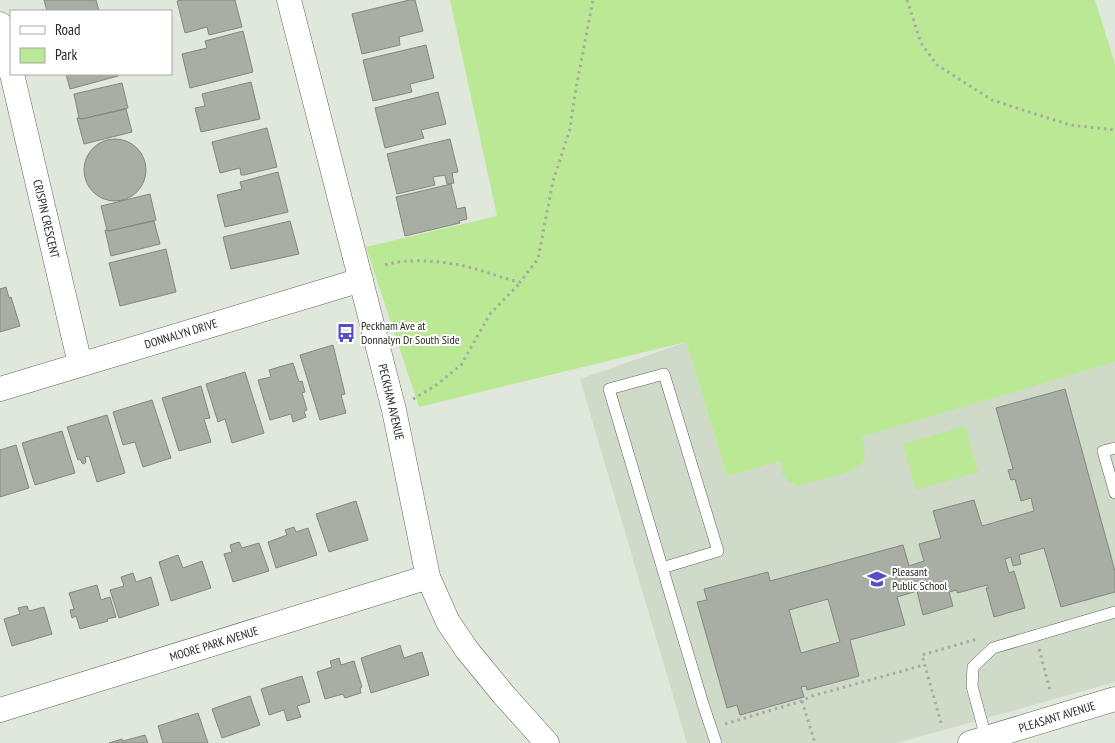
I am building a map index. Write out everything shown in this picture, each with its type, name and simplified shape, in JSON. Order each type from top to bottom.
[{"type":"street","name":"PECKHAM AVENUE","points":[[289,0],[394,410],[428,577],[448,622],[467,650],[497,688],[547,743]]},
{"type":"street","name":"CRISPIN CRESCENT","points":[[0,24],[10,69]]},
{"type":"street","name":"CRISPIN CRESCENT","points":[[11,75],[80,364]]},
{"type":"street","name":"DONNALYN DRIVE","points":[[0,389],[361,280]]},
{"type":"street","name":"MOORE PARK AVENUE","points":[[0,710],[428,577]]},
{"type":"street","name":"PLEASANT AVENUE","points":[[978,741],[1115,699]]},
{"type":"lane","points":[[662,568],[718,551],[664,374],[608,388],[662,568],[710,728],[716,743]]},
{"type":"lane","points":[[1115,448],[1103,451],[1115,494]]},
{"type":"lane","points":[[978,741],[972,686],[974,667],[993,648],[1115,612]]},
{"type":"path","points":[[394,410],[435,386],[462,365],[490,314],[520,282],[538,258],[552,181],[570,128],[576,86],[593,0]]},
{"type":"path","points":[[907,0],[921,43],[937,65],[992,100],[1070,125],[1115,130]]},
{"type":"path","points":[[385,265],[394,262],[426,261],[461,265],[502,279],[520,282]]},
{"type":"path","points":[[1039,646],[1050,690]]},
{"type":"path","points":[[922,655],[941,723]]},
{"type":"path","points":[[710,728],[802,701],[812,696],[924,665]]},
{"type":"path","points":[[802,701],[815,743]]},
{"type":"shaded area","name":"Pleasant Public School","points":[[686,342],[727,476],[1115,362],[1115,682],[897,743],[687,743],[580,379]]},
{"type":"green space","points":[[450,0],[1095,0],[1115,64],[1115,362],[861,437],[865,449],[863,462],[852,471],[799,486],[788,481],[782,473],[781,461],[727,476],[686,342],[419,407],[366,247],[497,216]]},
{"type":"green space","points":[[965,426],[978,472],[916,490],[903,444]]},
{"type":"building","points":[[44,0],[96,0],[99,10],[47,10]]},
{"type":"building","points":[[235,0],[242,27],[209,35],[207,27],[185,33],[177,1]]},
{"type":"building","points":[[415,0],[423,31],[399,37],[400,45],[362,54],[352,14]]},
{"type":"building","points":[[243,31],[253,72],[190,88],[182,54],[207,48],[205,41]]},
{"type":"building","points":[[426,45],[434,78],[410,84],[412,92],[373,101],[363,60]]},
{"type":"building","points":[[66,75],[118,75],[118,76],[70,89]]},
{"type":"building","points":[[251,82],[260,119],[201,132],[195,108],[205,106],[202,94]]},
{"type":"building","points":[[122,83],[128,108],[82,119],[79,118],[74,94]]},
{"type":"building","points":[[438,92],[446,124],[421,130],[424,138],[385,148],[375,108]]},
{"type":"building","points":[[126,109],[132,132],[84,144],[77,118],[82,119]]},
{"type":"building","points":[[267,128],[277,167],[244,175],[241,175],[240,168],[220,173],[212,142]]},
{"type":"building","points":[[109,139],[121,139],[137,148],[144,158],[146,170],[144,182],[137,192],[121,201],[109,201],[98,196],[89,187],[84,176],[84,164],[89,153],[98,144]]},
{"type":"building","points":[[450,139],[458,172],[452,173],[454,183],[447,184],[445,175],[433,177],[435,185],[397,194],[387,154]]},
{"type":"building","points":[[278,172],[288,212],[225,227],[217,195],[242,189],[240,182]]},
{"type":"building","points":[[451,184],[457,209],[465,207],[467,219],[459,221],[460,223],[405,236],[396,197]]},
{"type":"building","points":[[150,194],[156,220],[107,230],[101,206]]},
{"type":"building","points":[[154,221],[160,244],[111,256],[105,230],[109,231]]},
{"type":"building","points":[[290,221],[299,254],[231,269],[223,237]]},
{"type":"building","points":[[166,249],[176,292],[120,306],[109,263]]},
{"type":"building","points":[[6,287],[20,326],[0,332],[0,289]]},
{"type":"building","points":[[333,345],[345,394],[341,395],[346,413],[320,420],[300,355]]},
{"type":"building","points":[[293,363],[299,382],[302,381],[305,392],[302,393],[307,410],[304,411],[306,417],[293,422],[291,414],[270,420],[258,380],[271,377],[269,370]]},
{"type":"building","points":[[245,372],[264,433],[232,443],[225,419],[218,422],[206,384]]},
{"type":"building","points":[[201,386],[210,418],[204,419],[211,442],[179,451],[162,398]]},
{"type":"building","points":[[1065,389],[1115,571],[1115,592],[1061,607],[1044,548],[1019,555],[1021,564],[1013,566],[1011,557],[1005,559],[1009,573],[1014,571],[1025,608],[994,617],[986,588],[989,588],[987,585],[957,593],[957,590],[949,592],[953,606],[923,615],[917,591],[897,597],[905,625],[850,640],[859,676],[807,690],[806,686],[801,687],[804,697],[740,715],[737,705],[727,708],[697,602],[707,600],[704,589],[768,572],[770,581],[903,545],[909,566],[924,561],[919,544],[941,538],[933,511],[974,500],[982,526],[1034,511],[1031,498],[1021,501],[1015,479],[1011,480],[1008,470],[1013,469],[996,408]],"holes":[[[828,599],[840,642],[801,653],[789,610]]]},
{"type":"building","points":[[152,400],[171,458],[143,467],[135,442],[123,445],[113,412]]},
{"type":"building","points":[[107,415],[125,473],[97,482],[89,456],[85,457],[86,462],[84,464],[80,459],[78,460],[67,427]]},
{"type":"building","points":[[62,431],[75,473],[35,485],[22,443]]},
{"type":"building","points":[[16,445],[29,488],[0,497],[0,450]]},
{"type":"building","points":[[356,501],[368,540],[329,552],[316,514]]},
{"type":"building","points":[[294,527],[296,532],[308,528],[317,555],[276,568],[268,542],[287,535],[285,530]]},
{"type":"building","points":[[239,542],[242,548],[259,543],[269,571],[233,582],[224,554],[232,552],[230,545]]},
{"type":"building","points":[[178,555],[183,568],[202,561],[211,588],[171,601],[159,562]]},
{"type":"building","points":[[133,573],[136,582],[151,577],[159,605],[119,618],[110,590],[124,586],[121,577]]},
{"type":"building","points":[[97,585],[101,600],[110,597],[116,617],[80,629],[76,616],[72,618],[70,610],[74,609],[69,593]]},
{"type":"building","points":[[27,606],[29,611],[44,607],[52,634],[12,646],[4,619],[20,614],[18,608]]},
{"type":"building","points":[[400,645],[404,658],[422,652],[429,675],[371,693],[361,658]]},
{"type":"building","points":[[339,658],[341,665],[354,661],[362,687],[360,688],[361,693],[345,698],[343,694],[325,699],[317,672],[332,667],[330,661]]},
{"type":"building","points":[[302,676],[310,702],[297,706],[301,717],[287,721],[284,710],[269,715],[261,689]]},
{"type":"building","points":[[250,696],[260,725],[222,738],[212,709]]},
{"type":"building","points":[[198,713],[208,743],[163,743],[158,726]]},
{"type":"building","points":[[145,735],[148,743],[109,743],[122,739],[123,741]]},
{"type":"place","name":"Peckham Ave at Donnalyn Dr South Side","points":[[346,333]]},
{"type":"place","name":"Pleasant Public School","points":[[877,579]]}]
